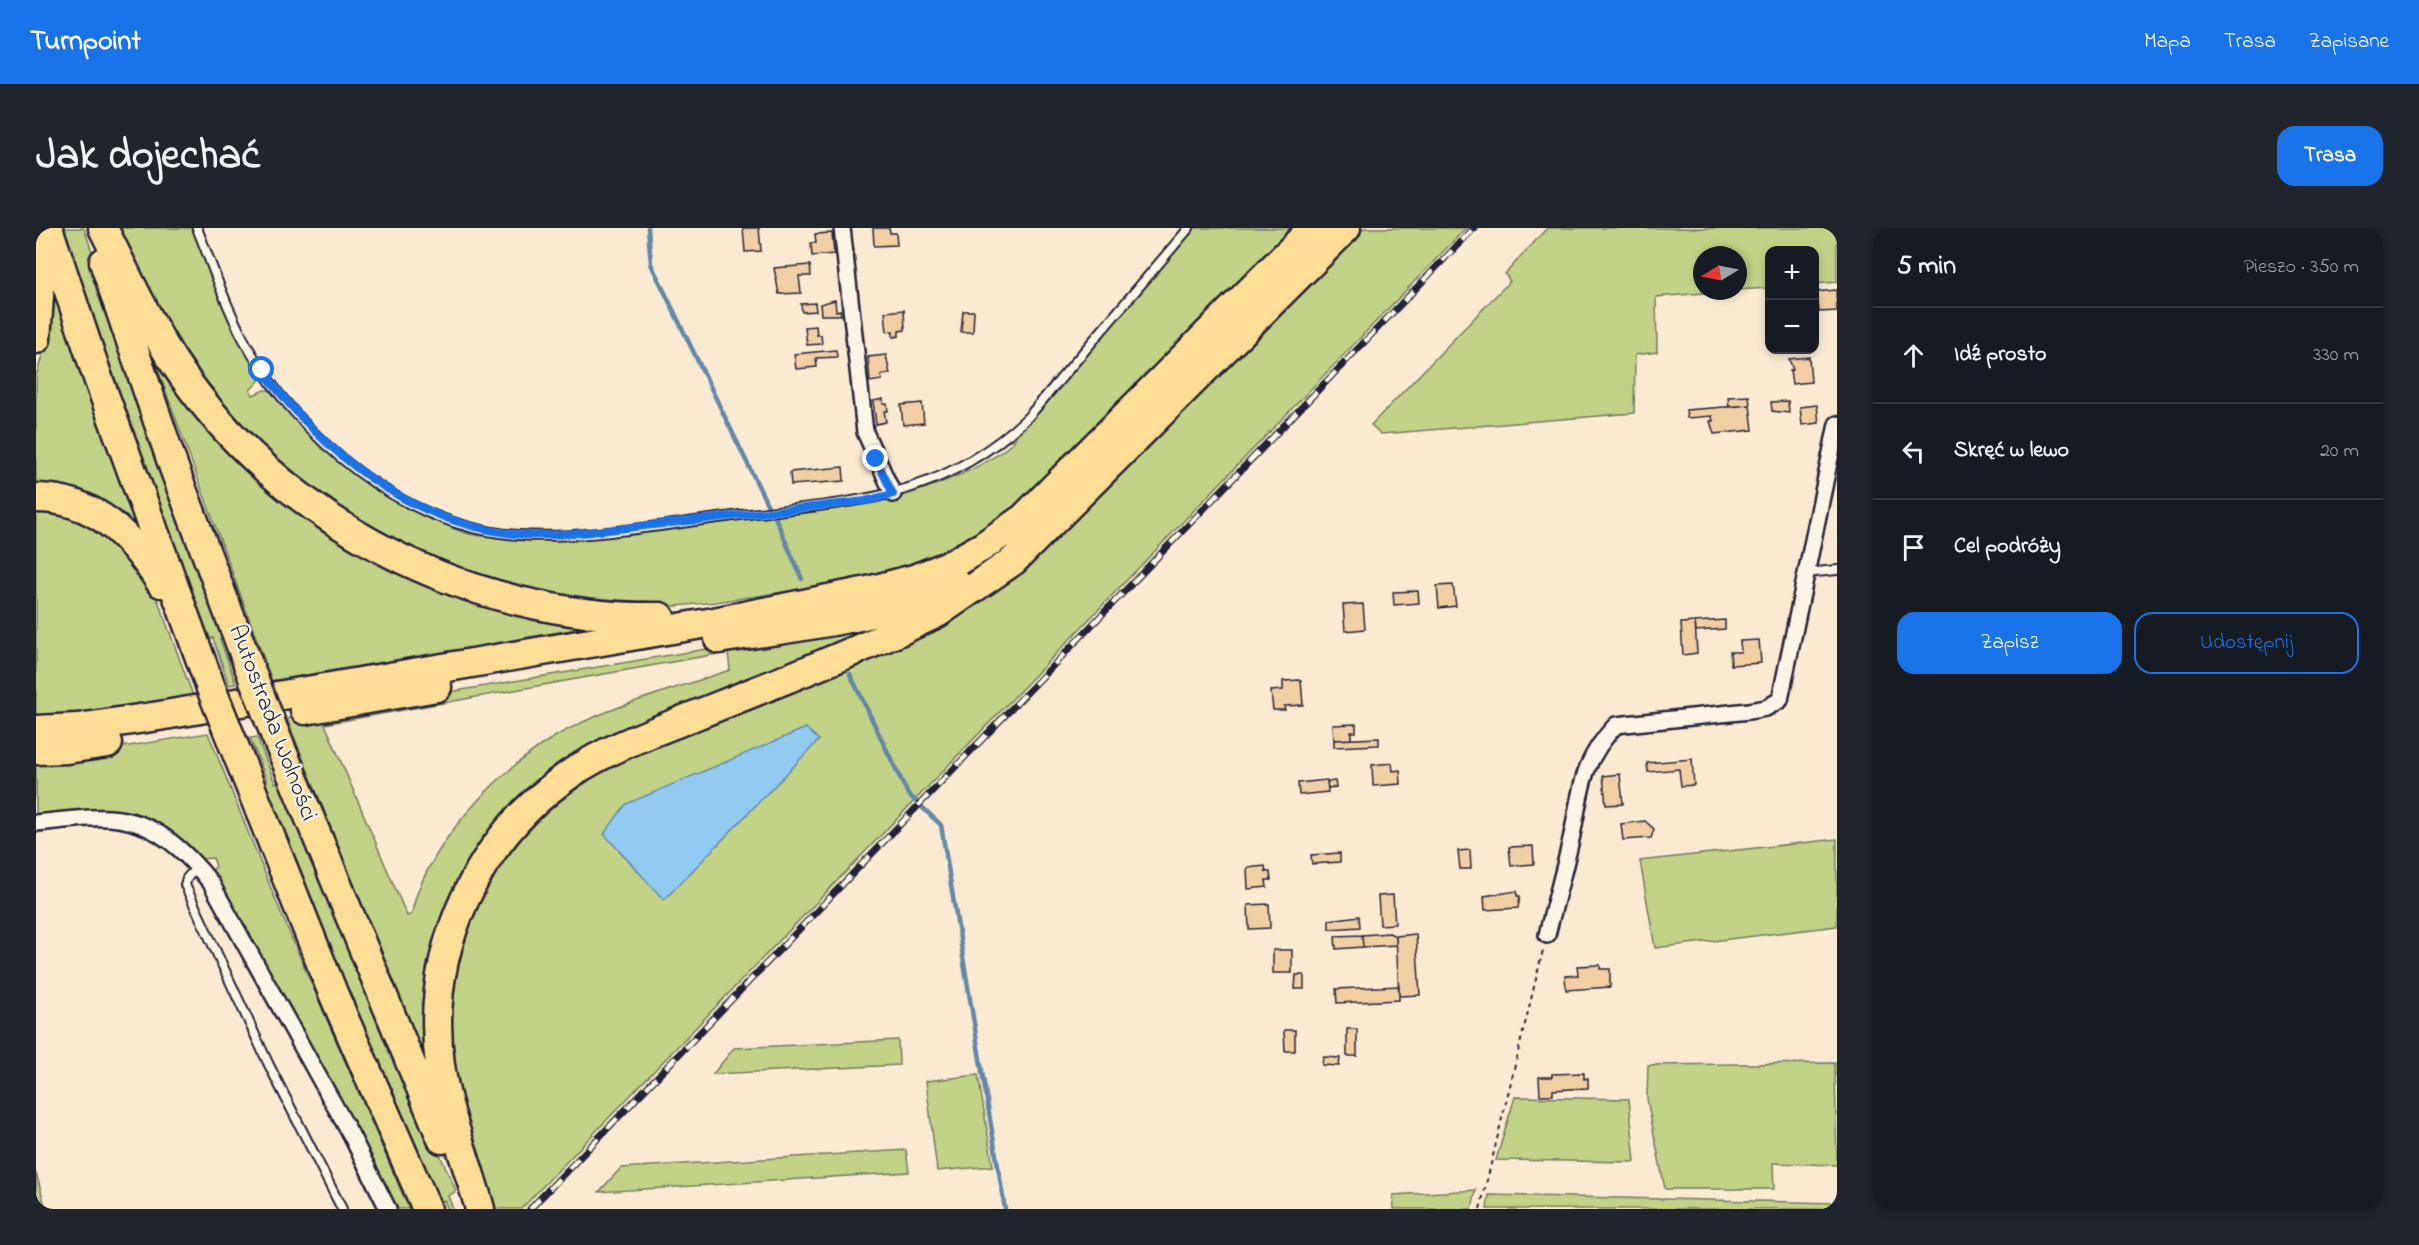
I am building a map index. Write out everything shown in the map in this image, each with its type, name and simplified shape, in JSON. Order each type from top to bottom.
[{"type":"highway","name":"Autostrada Wolności","points":[[48,228],[102,388],[211,688],[333,993],[427,1209]]},
{"type":"highway","name":"Autostrada Wolności","points":[[93,228],[155,414],[274,734],[375,981],[474,1209]]},
{"type":"highway","points":[[104,228],[149,320],[174,362],[225,426],[290,489],[376,547],[463,585],[541,606],[582,612],[630,617],[668,617],[788,606]]},
{"type":"highway","points":[[36,730],[78,728],[159,716],[714,622],[914,579],[950,565],[1002,535],[1060,484],[1313,228]]},
{"type":"highway","points":[[480,1209],[446,1096],[437,1026],[439,990],[443,964],[461,905],[478,872],[508,829],[544,794],[588,763],[639,739],[916,624],[985,582],[1012,561],[1346,228]]},
{"type":"highway","points":[[36,249],[40,282],[36,339]]},
{"type":"highway","points":[[36,498],[67,501],[96,512],[110,522],[140,552],[188,626]]},
{"type":"highway","points":[[36,750],[67,749],[111,743],[847,618],[910,602],[954,585],[1035,538]]},
{"type":"street","points":[[842,228],[865,432],[893,494]]},
{"type":"street","points":[[1547,935],[1589,759],[1616,724],[1749,711],[1766,708],[1780,700],[1837,424]]},
{"type":"street","points":[[36,823],[118,819],[140,825],[177,845],[198,866],[211,883],[346,1125],[388,1209]]},
{"type":"lane","points":[[197,228],[244,339],[291,409],[353,467],[382,487],[446,519],[483,530],[546,536],[865,501],[939,478],[1001,443],[1054,387],[1190,228]]},
{"type":"lane","points":[[1805,573],[1837,570]]},
{"type":"lane","points":[[198,866],[186,878],[185,885],[269,1065],[342,1209]]},
{"type":"path","points":[[1480,1209],[1547,935]]},
{"type":"green space","points":[[58,228],[84,228],[135,380],[229,636],[220,639],[236,684],[229,685],[213,638],[203,641]]},
{"type":"green space","points":[[114,228],[193,228],[239,338],[260,374],[259,381],[250,390],[253,395],[264,390],[271,390],[318,441],[344,465],[372,485],[462,532],[485,536],[581,538],[876,503],[949,480],[985,462],[1013,442],[1022,427],[1037,413],[1195,228],[1293,228],[1044,483],[996,527],[956,551],[881,578],[716,602],[657,608],[555,600],[450,571],[314,498],[195,380]]},
{"type":"green space","points":[[1364,228],[1466,228],[521,1209],[496,1209],[475,1161],[447,1047],[457,939],[497,855],[574,782],[907,636],[1164,423],[1260,337]]},
{"type":"green space","points":[[1547,228],[1837,228],[1837,282],[1819,284],[1819,246],[1765,246],[1765,288],[1747,289],[1747,246],[1693,246],[1693,294],[1656,297],[1657,352],[1635,355],[1634,413],[1381,434],[1371,425],[1510,281],[1505,274]]},
{"type":"green space","points":[[49,278],[140,539],[36,490],[36,376],[42,356]]},
{"type":"green space","points":[[144,332],[346,537],[647,623],[275,689]]},
{"type":"green space","points":[[36,504],[90,515],[154,590],[195,701],[36,723]]},
{"type":"green space","points":[[949,595],[597,748],[471,867],[434,1082],[287,719],[809,632]],"holes":[[[728,652],[730,670],[638,700],[592,718],[570,728],[536,749],[492,786],[454,829],[428,869],[416,896],[412,914],[407,916],[325,724]]]},
{"type":"green space","points":[[208,733],[283,918],[409,1209],[394,1209],[213,876],[212,871],[216,866],[213,858],[201,859],[185,843],[156,824],[36,817],[36,757],[74,755]]},
{"type":"green space","points":[[257,737],[275,783],[284,781],[385,1031],[456,1191],[448,1196],[453,1209],[448,1209],[444,1200],[435,1204],[260,785],[267,781],[250,738]]},
{"type":"green space","points":[[1837,839],[1837,926],[1655,948],[1640,861]]},
{"type":"green space","points":[[898,1040],[899,1065],[713,1074],[734,1048]]},
{"type":"green space","points":[[1835,1063],[1837,1165],[1773,1163],[1774,1189],[1665,1189],[1647,1099],[1648,1065]]},
{"type":"green space","points":[[978,1075],[993,1166],[937,1171],[926,1081]]},
{"type":"green space","points":[[1515,1097],[1629,1099],[1635,1162],[1496,1160]]},
{"type":"green space","points":[[906,1150],[909,1172],[599,1192],[621,1168]]},
{"type":"green space","points":[[36,1173],[46,1209],[36,1209]]},
{"type":"green space","points":[[1476,1190],[1472,1209],[1394,1209],[1393,1195]]},
{"type":"green space","points":[[1489,1195],[1837,1203],[1837,1209],[1487,1209]]},
{"type":"water","points":[[806,728],[819,740],[664,900],[604,834],[626,804]]},
{"type":"building","points":[[743,228],[759,228],[761,251],[745,252]]},
{"type":"building","points":[[873,228],[889,228],[890,233],[896,233],[897,245],[874,246]]},
{"type":"building","points":[[832,233],[834,254],[812,256],[811,243],[816,243],[815,234]]},
{"type":"building","points":[[810,265],[811,276],[799,276],[801,293],[779,294],[774,268]]},
{"type":"building","points":[[1836,290],[1837,311],[1819,312],[1819,292]]},
{"type":"building","points":[[835,300],[836,311],[840,310],[841,315],[821,315],[820,304]]},
{"type":"building","points":[[815,303],[816,311],[802,312],[801,304]]},
{"type":"building","points":[[904,310],[905,330],[899,331],[899,336],[893,337],[893,331],[887,332],[885,312]]},
{"type":"building","points":[[963,311],[974,311],[973,332],[961,332]]},
{"type":"building","points":[[816,326],[817,335],[821,335],[822,344],[807,345],[805,327]]},
{"type":"building","points":[[836,350],[837,357],[816,358],[817,367],[796,369],[794,354]]},
{"type":"building","points":[[886,355],[890,374],[881,375],[882,380],[870,382],[868,357]]},
{"type":"building","points":[[1809,357],[1811,382],[1792,384],[1790,370],[1793,370],[1789,359]]},
{"type":"building","points":[[1749,396],[1750,405],[1729,407],[1728,397]]},
{"type":"building","points":[[883,399],[883,404],[887,404],[888,411],[884,411],[886,422],[876,424],[873,401]]},
{"type":"building","points":[[1788,401],[1789,413],[1772,411],[1771,402]]},
{"type":"building","points":[[922,403],[924,423],[903,425],[901,405]]},
{"type":"building","points":[[1750,405],[1753,430],[1714,434],[1710,421],[1713,421],[1712,416],[1687,418],[1686,410]]},
{"type":"building","points":[[1817,405],[1819,423],[1802,425],[1800,407]]},
{"type":"building","points":[[843,467],[844,481],[791,485],[790,472]]},
{"type":"building","points":[[1453,585],[1456,606],[1439,608],[1437,586]]},
{"type":"building","points":[[1418,591],[1419,603],[1394,605],[1393,592]]},
{"type":"building","points":[[1363,604],[1365,629],[1345,631],[1343,605]]},
{"type":"building","points":[[1725,620],[1725,629],[1696,631],[1695,622]]},
{"type":"building","points":[[1695,622],[1697,653],[1683,655],[1681,623]]},
{"type":"building","points":[[1759,640],[1761,663],[1731,665],[1730,652],[1741,652],[1740,641]]},
{"type":"building","points":[[1301,680],[1303,705],[1284,706],[1285,710],[1273,710],[1271,691],[1283,690],[1283,681]]},
{"type":"building","points":[[1356,724],[1356,732],[1351,732],[1351,739],[1334,740],[1333,725]]},
{"type":"building","points":[[1379,738],[1379,745],[1334,747],[1334,740]]},
{"type":"building","points":[[1692,759],[1694,785],[1681,786],[1679,769],[1648,772],[1647,763]]},
{"type":"building","points":[[1392,763],[1393,771],[1400,770],[1401,784],[1373,786],[1372,765]]},
{"type":"building","points":[[1620,774],[1623,804],[1606,805],[1603,776]]},
{"type":"building","points":[[1327,780],[1328,792],[1299,795],[1298,783]]},
{"type":"building","points":[[1335,781],[1336,787],[1328,788],[1327,782]]},
{"type":"building","points":[[1645,821],[1654,829],[1651,838],[1623,840],[1621,824]]},
{"type":"building","points":[[1533,846],[1534,864],[1511,866],[1509,847]]},
{"type":"building","points":[[1470,850],[1471,869],[1460,869],[1458,851]]},
{"type":"building","points":[[1340,853],[1340,862],[1312,864],[1311,855]]},
{"type":"building","points":[[1265,866],[1266,872],[1270,872],[1271,880],[1266,880],[1267,887],[1248,889],[1247,868]]},
{"type":"building","points":[[1517,891],[1517,896],[1520,896],[1518,908],[1485,910],[1484,896]]},
{"type":"building","points":[[1393,895],[1395,924],[1380,925],[1378,896]]},
{"type":"building","points":[[1269,904],[1270,928],[1249,929],[1248,905]]},
{"type":"building","points":[[1359,916],[1360,927],[1329,929],[1329,920]]},
{"type":"building","points":[[1389,933],[1396,936],[1396,945],[1363,947],[1362,935]]},
{"type":"building","points":[[1416,934],[1420,995],[1399,996],[1396,936]]},
{"type":"building","points":[[1362,935],[1363,947],[1336,949],[1335,936]]},
{"type":"building","points":[[1273,950],[1292,950],[1292,973],[1273,973]]},
{"type":"building","points":[[1600,965],[1600,969],[1610,969],[1610,987],[1566,990],[1565,976],[1578,975],[1577,966]]},
{"type":"building","points":[[1296,975],[1304,975],[1304,989],[1295,989]]},
{"type":"building","points":[[1399,986],[1399,1000],[1337,1003],[1336,989]]},
{"type":"building","points":[[1347,1029],[1357,1029],[1357,1056],[1347,1056]]},
{"type":"building","points":[[1284,1030],[1295,1030],[1295,1051],[1285,1051]]},
{"type":"building","points":[[1323,1057],[1340,1058],[1339,1066],[1322,1065]]},
{"type":"building","points":[[1584,1073],[1584,1079],[1588,1078],[1588,1088],[1553,1090],[1553,1095],[1540,1095],[1539,1077],[1552,1077],[1552,1074]]},
{"type":"waterway","points":[[648,228],[651,264],[768,506]]},
{"type":"waterway","points":[[775,517],[802,579]]},
{"type":"waterway","points":[[850,674],[908,794],[941,825],[1005,1209]]},
{"type":"railway","points":[[530,1209],[1474,228]]},
{"type":"route","points":[[262,370],[291,409],[322,440],[353,467],[382,487],[446,519],[483,530],[515,535],[546,536],[591,532],[865,501],[893,494],[876,459]]}]
